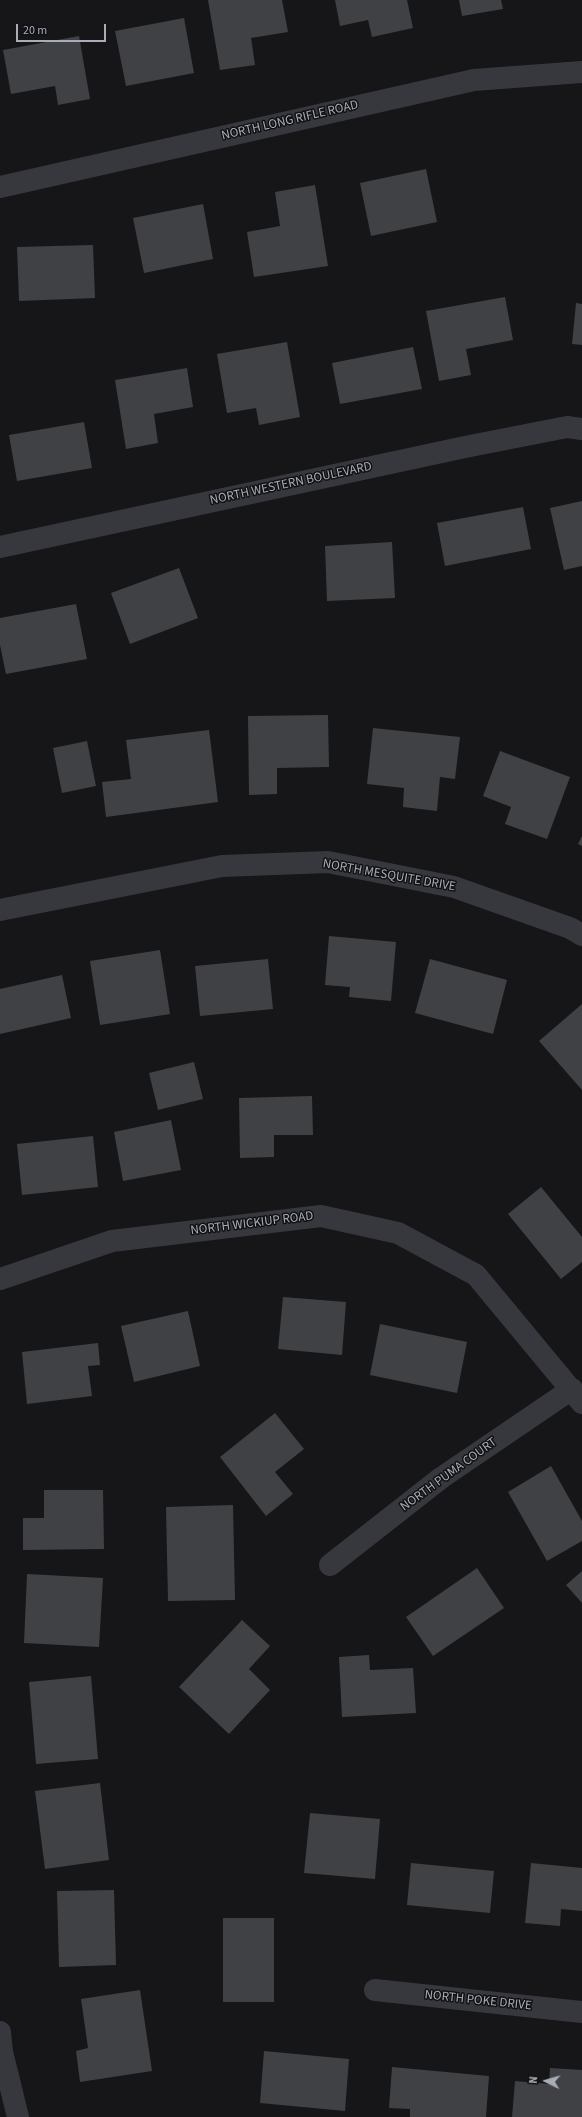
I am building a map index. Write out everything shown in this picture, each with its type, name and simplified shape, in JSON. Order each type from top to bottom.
[{"type":"street","name":"NORTH LONG RIFLE ROAD","points":[[0,187],[474,80],[582,72]]},
{"type":"street","name":"NORTH WESTERN BOULEVARD","points":[[0,547],[466,447],[567,427],[582,429]]},
{"type":"street","name":"NORTH MESQUITE DRIVE","points":[[0,910],[222,866],[328,862],[454,887],[570,928],[582,934]]},
{"type":"street","name":"NORTH WICKIUP ROAD","points":[[0,1279],[112,1242],[321,1216],[398,1233],[476,1275],[577,1396]]},
{"type":"street","name":"NORTH PUMA COURT","points":[[330,1565],[441,1478],[577,1396]]},
{"type":"street","name":"NORTH POKE DRIVE","points":[[375,1990],[582,2012]]},
{"type":"street","points":[[0,2032],[2,2052],[18,2117]]},
{"type":"building","points":[[208,0],[282,0],[288,32],[251,38],[255,65],[220,70]]},
{"type":"building","points":[[335,0],[407,0],[413,28],[372,37],[368,20],[340,26]]},
{"type":"building","points":[[459,0],[501,0],[503,9],[462,16]]},
{"type":"building","points":[[184,18],[194,73],[126,86],[115,31]]},
{"type":"building","points":[[79,36],[90,99],[58,105],[55,86],[11,94],[3,50]]},
{"type":"building","points":[[426,169],[437,222],[371,236],[360,183]]},
{"type":"building","points":[[315,185],[328,266],[254,277],[247,232],[280,226],[275,192]]},
{"type":"building","points":[[203,204],[213,259],[144,273],[133,218]]},
{"type":"building","points":[[93,245],[95,298],[19,301],[17,247]]},
{"type":"building","points":[[505,297],[513,340],[466,349],[471,375],[439,381],[426,311]]},
{"type":"building","points":[[576,303],[582,304],[582,345],[572,344]]},
{"type":"building","points":[[287,342],[300,417],[259,425],[256,408],[227,413],[217,354]]},
{"type":"building","points":[[413,347],[422,389],[340,404],[332,363]]},
{"type":"building","points":[[187,368],[193,407],[154,414],[158,443],[126,449],[115,380]]},
{"type":"building","points":[[84,422],[92,468],[17,481],[9,435]]},
{"type":"building","points":[[582,501],[582,566],[564,570],[550,508]]},
{"type":"building","points":[[523,507],[531,549],[445,566],[437,523]]},
{"type":"building","points":[[392,542],[395,598],[327,601],[325,546]]},
{"type":"building","points":[[179,568],[198,618],[130,644],[111,593]]},
{"type":"building","points":[[76,604],[87,659],[6,674],[0,645],[0,618]]},
{"type":"building","points":[[328,715],[329,767],[277,768],[277,794],[249,795],[248,716]]},
{"type":"building","points":[[373,728],[460,737],[455,779],[440,777],[437,811],[403,807],[404,788],[367,784]]},
{"type":"building","points":[[209,730],[218,802],[106,817],[102,782],[131,779],[126,740]]},
{"type":"building","points":[[87,741],[96,786],[62,793],[53,748]]},
{"type":"building","points":[[500,751],[570,777],[547,839],[505,824],[511,807],[483,796]]},
{"type":"building","points":[[582,836],[582,846],[578,844]]},
{"type":"building","points":[[329,936],[396,942],[391,1001],[349,997],[350,987],[325,985]]},
{"type":"building","points":[[160,950],[170,1014],[100,1025],[90,961]]},
{"type":"building","points":[[268,959],[273,1009],[200,1016],[195,966]]},
{"type":"building","points":[[430,959],[507,980],[493,1034],[415,1013]]},
{"type":"building","points":[[62,975],[71,1018],[0,1034],[0,989]]},
{"type":"building","points":[[582,1004],[582,1090],[539,1041]]},
{"type":"building","points":[[194,1062],[203,1099],[158,1110],[149,1073]]},
{"type":"building","points":[[312,1096],[313,1135],[274,1135],[274,1157],[240,1158],[239,1098]]},
{"type":"building","points":[[171,1120],[181,1170],[123,1181],[114,1132]]},
{"type":"building","points":[[93,1136],[98,1187],[22,1195],[17,1144]]},
{"type":"building","points":[[541,1187],[582,1237],[582,1262],[561,1279],[508,1214]]},
{"type":"building","points":[[283,1297],[346,1302],[342,1355],[278,1349]]},
{"type":"building","points":[[188,1311],[200,1366],[134,1382],[121,1326]]},
{"type":"building","points":[[380,1324],[467,1342],[457,1393],[370,1375]]},
{"type":"building","points":[[98,1343],[100,1365],[88,1366],[92,1396],[27,1404],[22,1352]]},
{"type":"building","points":[[275,1413],[304,1449],[275,1472],[293,1494],[266,1516],[220,1457]]},
{"type":"building","points":[[551,1466],[582,1521],[582,1541],[547,1561],[508,1492]]},
{"type":"building","points":[[44,1490],[103,1490],[104,1549],[23,1550],[23,1518],[44,1518]]},
{"type":"building","points":[[233,1505],[235,1600],[168,1601],[166,1507]]},
{"type":"building","points":[[477,1568],[504,1608],[433,1656],[406,1617]]},
{"type":"building","points":[[582,1571],[582,1603],[566,1585]]},
{"type":"building","points":[[27,1574],[103,1578],[99,1647],[24,1643]]},
{"type":"building","points":[[242,1620],[270,1646],[249,1669],[270,1690],[229,1734],[179,1687]]},
{"type":"building","points":[[369,1655],[370,1670],[413,1668],[416,1713],[342,1717],[339,1657]]},
{"type":"building","points":[[91,1676],[98,1759],[36,1764],[29,1682]]},
{"type":"building","points":[[100,1783],[109,1860],[45,1869],[35,1791]]},
{"type":"building","points":[[310,1813],[380,1819],[375,1879],[304,1873]]},
{"type":"building","points":[[411,1863],[494,1871],[490,1913],[407,1905]]},
{"type":"building","points":[[531,1863],[582,1868],[582,1911],[561,1909],[560,1926],[525,1923]]},
{"type":"building","points":[[114,1890],[116,1965],[59,1967],[57,1891]]},
{"type":"building","points":[[223,1918],[274,1918],[274,2002],[223,2002]]},
{"type":"building","points":[[140,1990],[152,2071],[80,2082],[76,2051],[88,2048],[81,1999]]},
{"type":"building","points":[[264,2051],[349,2059],[345,2111],[260,2103]]},
{"type":"building","points":[[392,2067],[489,2076],[486,2117],[410,2117],[410,2109],[389,2108]]},
{"type":"building","points":[[550,2068],[582,2070],[582,2117],[512,2117],[515,2081],[549,2084]]}]
